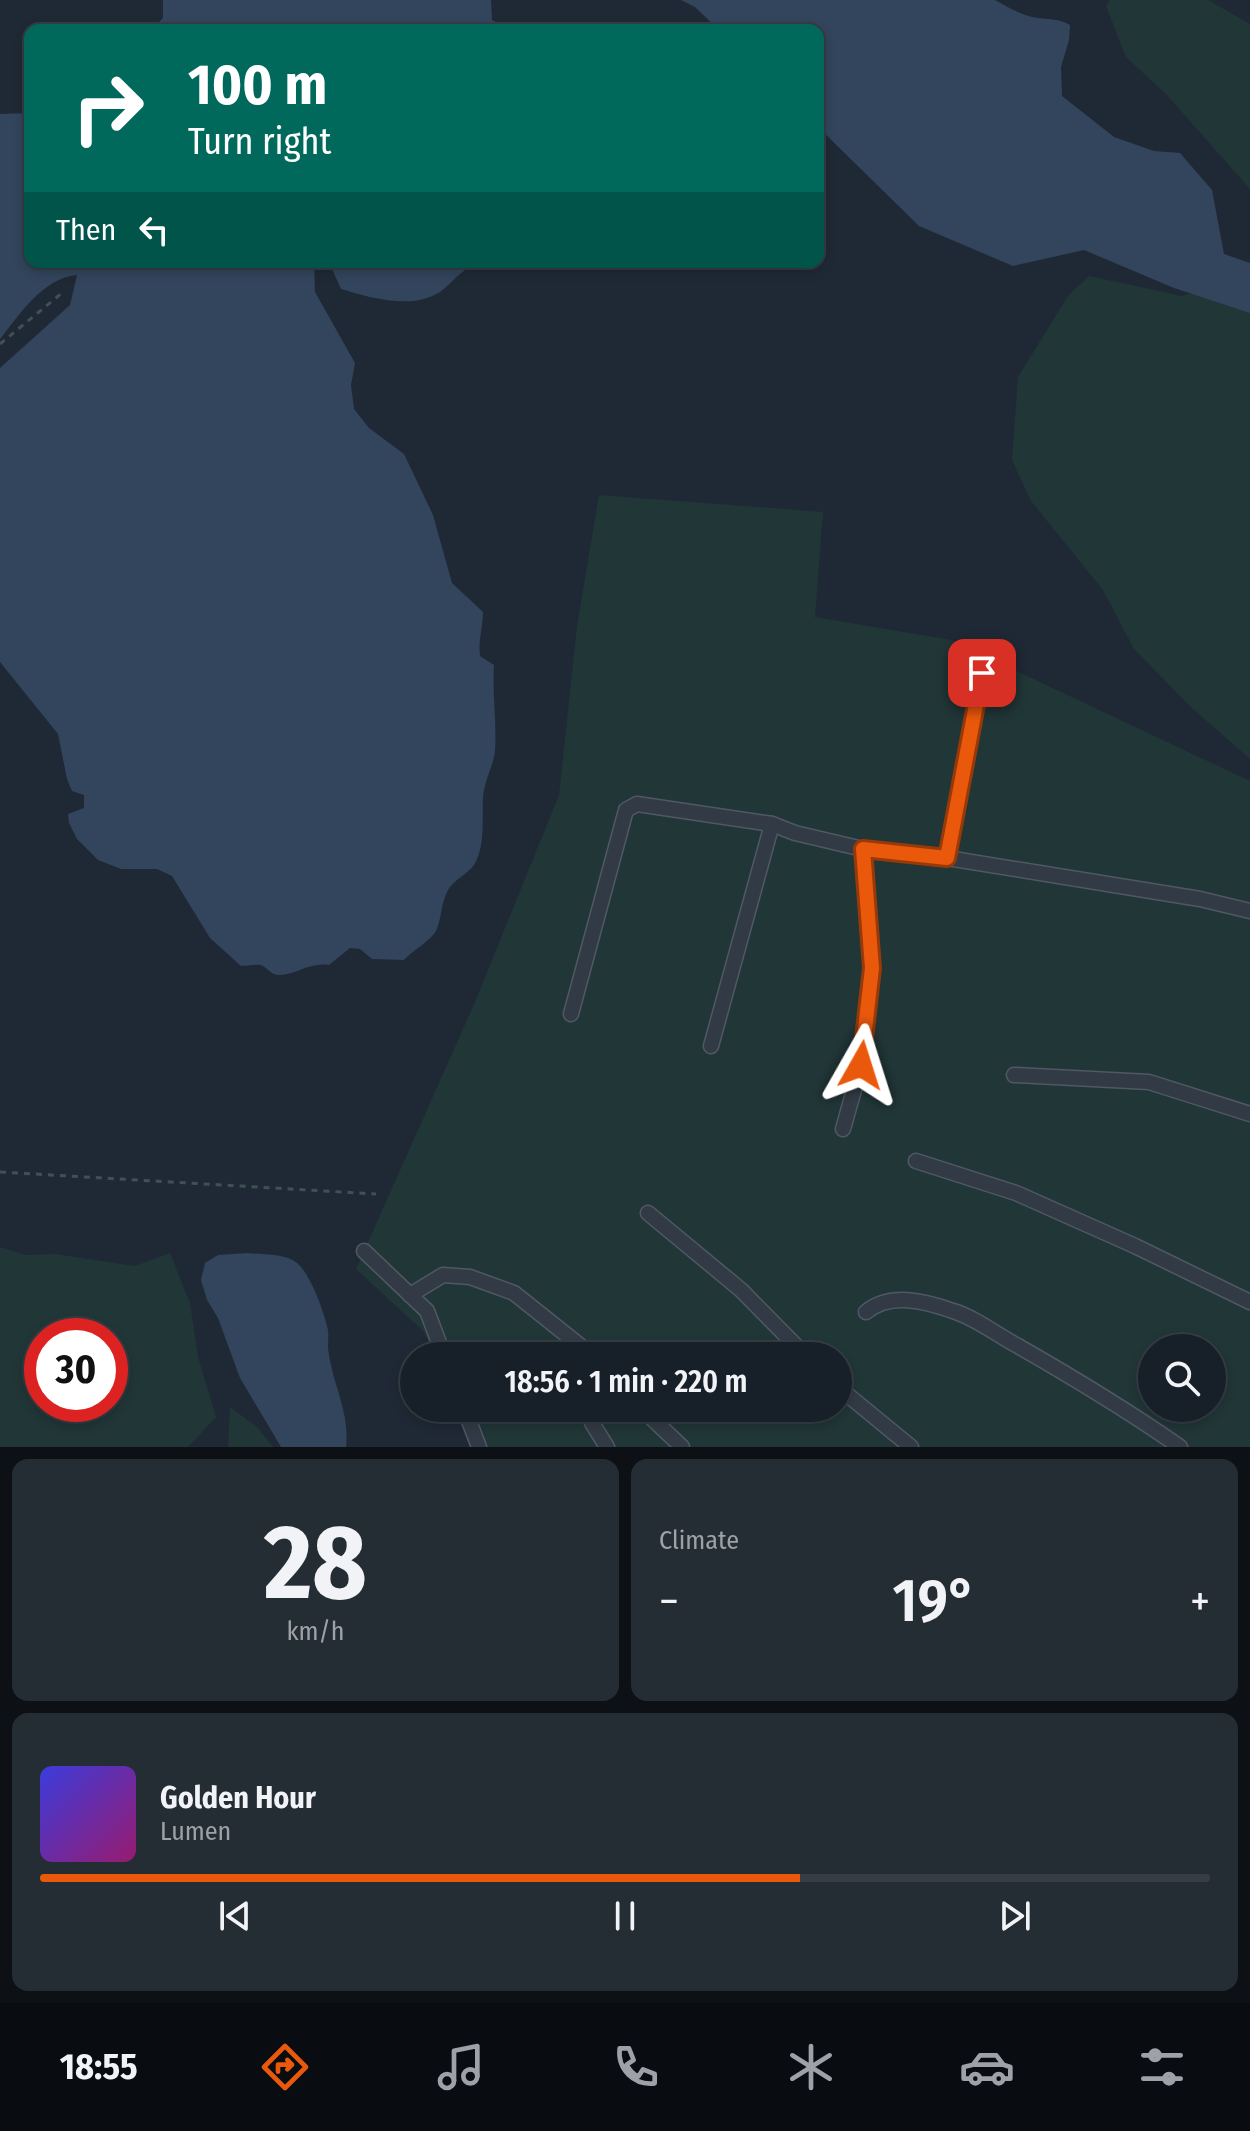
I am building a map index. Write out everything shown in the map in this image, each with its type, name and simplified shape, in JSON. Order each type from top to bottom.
[{"type":"street","points":[[947,858],[982,673]]},
{"type":"street","points":[[571,1014],[626,810],[637,804],[772,824],[795,833],[863,849],[947,858],[1200,899],[1250,911]]},
{"type":"street","points":[[711,1046],[772,824]]},
{"type":"street","points":[[843,1129],[861,1065],[872,968],[863,849]]},
{"type":"street","points":[[1014,1075],[1149,1082],[1250,1114]]},
{"type":"street","points":[[916,1161],[1016,1193],[1250,1302]]},
{"type":"street","points":[[648,1213],[741,1290],[792,1342]]},
{"type":"street","points":[[364,1251],[427,1311],[439,1342]]},
{"type":"street","points":[[410,1295],[443,1275],[470,1277],[514,1293],[575,1342]]},
{"type":"street","points":[[866,1312],[877,1302],[901,1300],[957,1312],[1117,1403],[1180,1447]]},
{"type":"street","points":[[852,1399],[911,1447]]},
{"type":"street","points":[[469,1422],[479,1447]]},
{"type":"street","points":[[592,1422],[607,1447]]},
{"type":"street","points":[[656,1422],[682,1447]]},
{"type":"path","points":[[0,344],[62,293]]},
{"type":"path","points":[[0,1172],[376,1194]]},
{"type":"green space","points":[[1110,0],[1208,0],[1250,24],[1250,189],[1166,94],[1126,57],[1106,6]]},
{"type":"green space","points":[[1250,271],[1250,759],[1191,707],[1134,649],[1103,590],[1031,501],[1012,460],[1018,377],[1068,296],[1089,276],[1182,296]]},
{"type":"green space","points":[[599,495],[823,512],[815,617],[951,640],[1250,781],[1250,1447],[474,1447],[463,1422],[852,1422],[852,1342],[429,1342],[424,1332],[356,1269],[475,1002],[559,795],[577,626]]},
{"type":"green space","points":[[0,1247],[26,1255],[55,1254],[135,1266],[170,1253],[190,1303],[198,1357],[216,1417],[188,1447],[0,1447]]},
{"type":"green space","points":[[230,1407],[257,1427],[273,1447],[228,1447]]},
{"type":"water","points":[[163,0],[491,0],[492,20],[500,24],[157,24],[163,18]]},
{"type":"water","points":[[681,0],[995,0],[1026,15],[1070,25],[1061,67],[1062,96],[1114,137],[1154,151],[1180,153],[1212,190],[1224,254],[1250,263],[1250,313],[1174,288],[1084,250],[1013,266],[919,226],[824,133],[824,24],[713,24],[695,7]]},
{"type":"water","points":[[24,113],[24,268],[314,268],[315,292],[355,363],[351,385],[354,409],[369,428],[404,454],[433,515],[452,583],[483,612],[480,656],[494,665],[495,740],[494,757],[484,792],[480,852],[475,864],[448,890],[436,931],[404,960],[372,959],[360,949],[350,948],[329,965],[315,965],[284,975],[275,974],[261,965],[241,966],[210,938],[172,876],[157,869],[121,869],[98,860],[77,839],[69,823],[68,814],[84,808],[84,795],[72,791],[58,734],[0,662],[0,368],[70,305],[77,275],[43,290],[0,339],[0,114]]},
{"type":"water","points":[[469,268],[434,295],[408,301],[380,299],[341,289],[332,269]]},
{"type":"water","points":[[248,1253],[292,1260],[302,1268],[312,1284],[328,1330],[328,1352],[346,1423],[346,1447],[281,1447],[240,1378],[201,1280],[205,1263],[218,1255]]},
{"type":"route","points":[[861,1065],[872,968],[863,849],[947,858],[982,673]]}]
